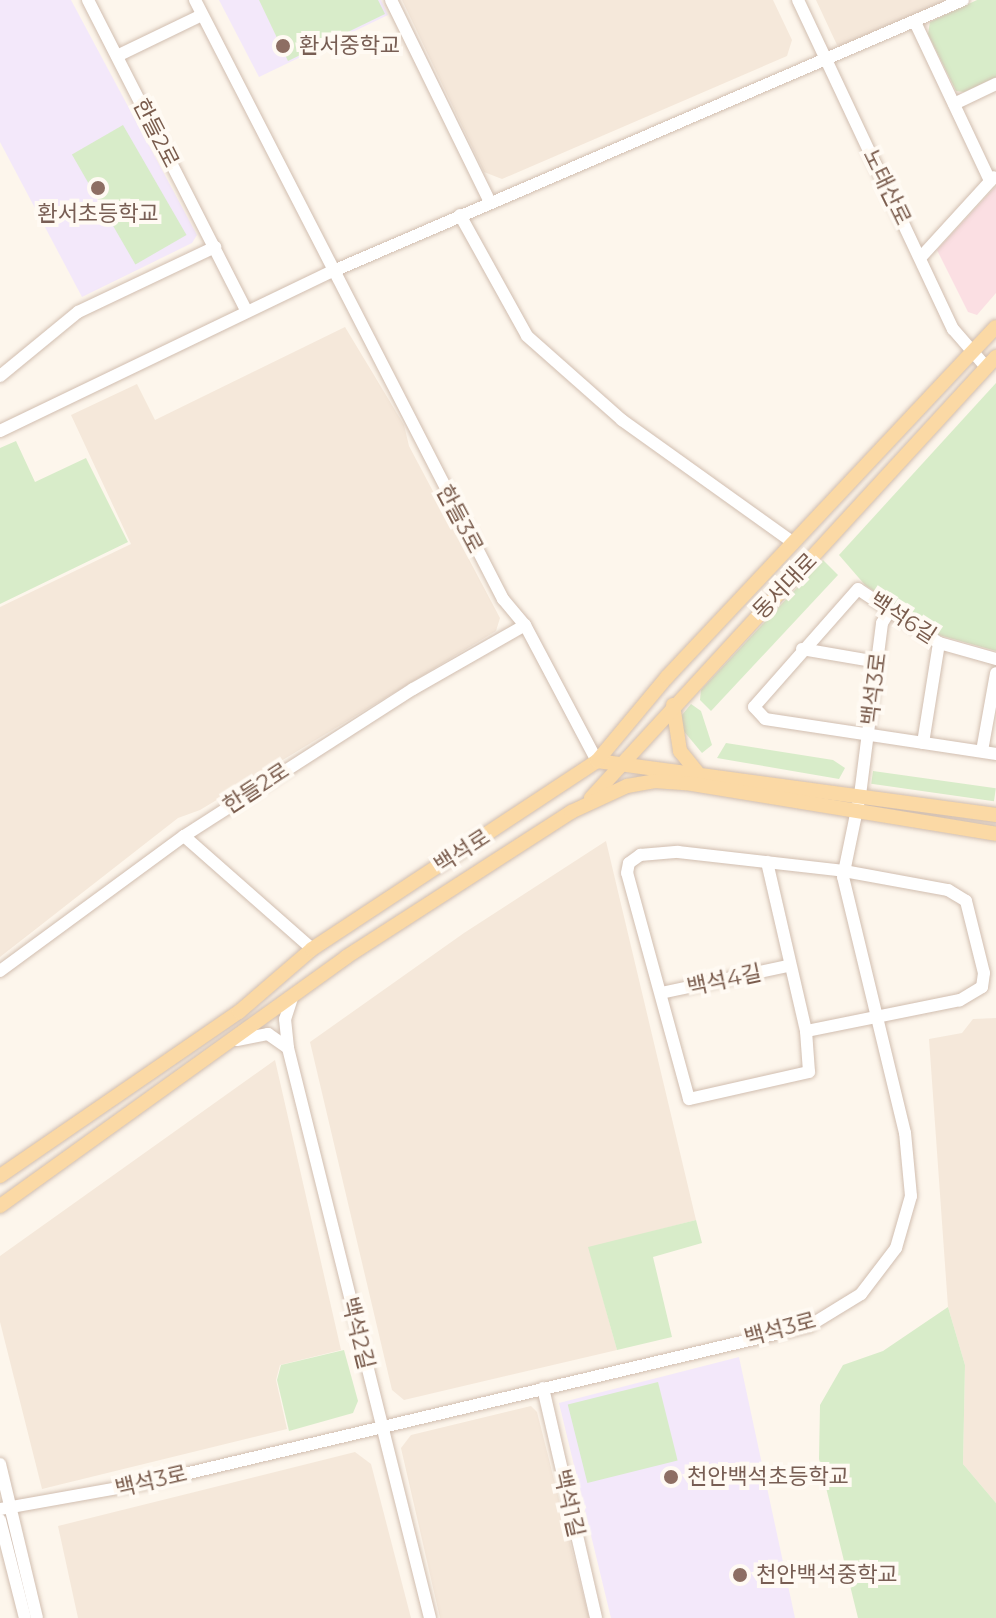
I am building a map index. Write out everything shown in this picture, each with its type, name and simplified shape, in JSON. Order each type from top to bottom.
[{"type":"main road","name":"동서대로","points":[[597,761],[667,677],[996,327]]},
{"type":"main road","name":"동서대로","points":[[571,812],[621,769],[673,705],[991,362]]},
{"type":"main road","points":[[673,705],[680,751],[697,772]]},
{"type":"main road","points":[[597,761],[654,781]]},
{"type":"main road","name":"백석로","points":[[0,1176],[239,1012],[312,949],[597,761]]},
{"type":"main road","points":[[621,769],[697,772],[996,815]]},
{"type":"main road","name":"백석로","points":[[0,1206],[292,998],[571,812],[627,786],[654,781],[996,834]]},
{"type":"street","name":"한들2로","points":[[88,0],[246,310]]},
{"type":"street","name":"한들3로","points":[[195,0],[331,272],[503,599],[525,625],[597,761]]},
{"type":"street","points":[[391,0],[490,202]]},
{"type":"street","name":"노태산로","points":[[798,0],[953,329],[973,352],[991,362]]},
{"type":"street","points":[[0,431],[246,310],[963,0]]},
{"type":"street","points":[[117,56],[202,15]]},
{"type":"street","points":[[915,22],[993,177],[921,257]]},
{"type":"street","points":[[954,104],[996,84]]},
{"type":"street","points":[[460,215],[527,336],[622,420],[794,543]]},
{"type":"street","points":[[0,376],[78,312],[215,247]]},
{"type":"street","name":"백석6길","points":[[802,649],[858,589],[939,643],[996,659]]},
{"type":"street","name":"백석3로","points":[[6,1508],[151,1482],[381,1423],[809,1326],[847,1305],[874,1281],[896,1248],[911,1196],[905,1133],[844,871],[860,795],[882,623],[890,610]]},
{"type":"street","name":"한들2로","points":[[0,971],[184,836],[413,689],[525,625]]},
{"type":"street","points":[[923,743],[939,643]]},
{"type":"street","points":[[877,662],[802,649],[754,702],[756,713],[765,719],[989,752],[996,673]]},
{"type":"street","points":[[184,836],[312,949]]},
{"type":"street","points":[[767,862],[788,966],[806,1031],[809,1072],[689,1099],[627,873],[629,863],[640,855],[678,852],[767,862],[844,871],[962,896],[984,973],[982,987],[960,1000],[806,1031]]},
{"type":"street","name":"백석4길","points":[[661,993],[788,966]]},
{"type":"street","name":"백석2길","points":[[292,998],[285,1019],[288,1048],[430,1618]]},
{"type":"street","points":[[237,1040],[268,1034],[288,1048]]},
{"type":"street","points":[[0,1167],[21,1162]]},
{"type":"street","name":"백석1길","points":[[543,1388],[596,1618]]},
{"type":"street","points":[[0,1464],[6,1508],[37,1618]]},
{"type":"street","points":[[0,1520],[25,1618]]},
{"type":"shaded area","name":"환서초등학교","points":[[0,0],[71,0],[197,235],[192,243],[82,297],[0,142]]},
{"type":"shaded area","name":"환서중학교","points":[[219,0],[381,0],[388,15],[259,77]]},
{"type":"shaded area","points":[[402,0],[773,0],[792,40],[787,56],[502,179],[484,172]]},
{"type":"shaded area","points":[[816,0],[947,0],[845,47],[837,45]]},
{"type":"shaded area","points":[[996,186],[996,293],[977,315],[968,312],[937,250]]},
{"type":"shaded area","points":[[345,327],[404,425],[409,446],[500,618],[496,631],[200,810],[178,818],[0,957],[0,607],[131,544],[71,415],[137,384],[155,420]]},
{"type":"shaded area","points":[[606,841],[696,1220],[589,1248],[617,1350],[404,1400],[392,1390],[310,1042],[464,933]]},
{"type":"shaded area","points":[[996,1018],[996,1503],[963,1464],[965,1365],[948,1307],[929,1039],[962,1033],[973,1019]]},
{"type":"shaded area","points":[[275,1060],[341,1350],[280,1365],[276,1380],[287,1429],[42,1489],[0,1322],[0,1256]]},
{"type":"shaded area","name":"천안백석초등학교","points":[[739,1357],[795,1618],[611,1618],[559,1403]]},
{"type":"shaded area","points":[[531,1406],[537,1412],[589,1618],[440,1618],[401,1448],[411,1435]]},
{"type":"shaded area","points":[[355,1452],[371,1464],[411,1618],[78,1618],[58,1526]]},
{"type":"green space","name":"환서중학교","points":[[259,0],[378,0],[385,14],[288,61]]},
{"type":"green space","points":[[977,0],[996,0],[996,77],[964,92],[956,91],[928,34],[930,22]]},
{"type":"green space","points":[[123,125],[186,235],[135,264],[72,154]]},
{"type":"green space","points":[[996,383],[996,651],[935,634],[865,585],[839,555]]},
{"type":"green space","points":[[16,441],[35,482],[86,458],[128,542],[0,604],[0,448]]},
{"type":"green space","points":[[823,560],[838,575],[711,711],[700,700],[701,690]]},
{"type":"green space","points":[[691,704],[701,711],[712,745],[702,753],[682,729],[682,715]]},
{"type":"green space","points":[[726,743],[833,760],[845,768],[839,779],[717,758]]},
{"type":"green space","points":[[873,771],[996,788],[994,801],[871,784]]},
{"type":"green space","points":[[696,1220],[702,1243],[653,1257],[672,1337],[617,1350],[588,1247]]},
{"type":"green space","points":[[948,1307],[965,1365],[963,1464],[996,1503],[996,1618],[858,1618],[819,1459],[820,1405],[843,1365],[883,1351]]},
{"type":"green space","points":[[344,1350],[358,1401],[353,1413],[289,1431],[277,1380],[281,1365]]},
{"type":"green space","points":[[658,1382],[678,1461],[587,1483],[568,1404]]},
{"type":"place","name":"환서중학교","points":[[283,46]]},
{"type":"place","name":"환서초등학교","points":[[98,188]]},
{"type":"place","name":"천안백석초등학교","points":[[671,1477]]},
{"type":"place","name":"천안백석중학교","points":[[740,1575]]}]
